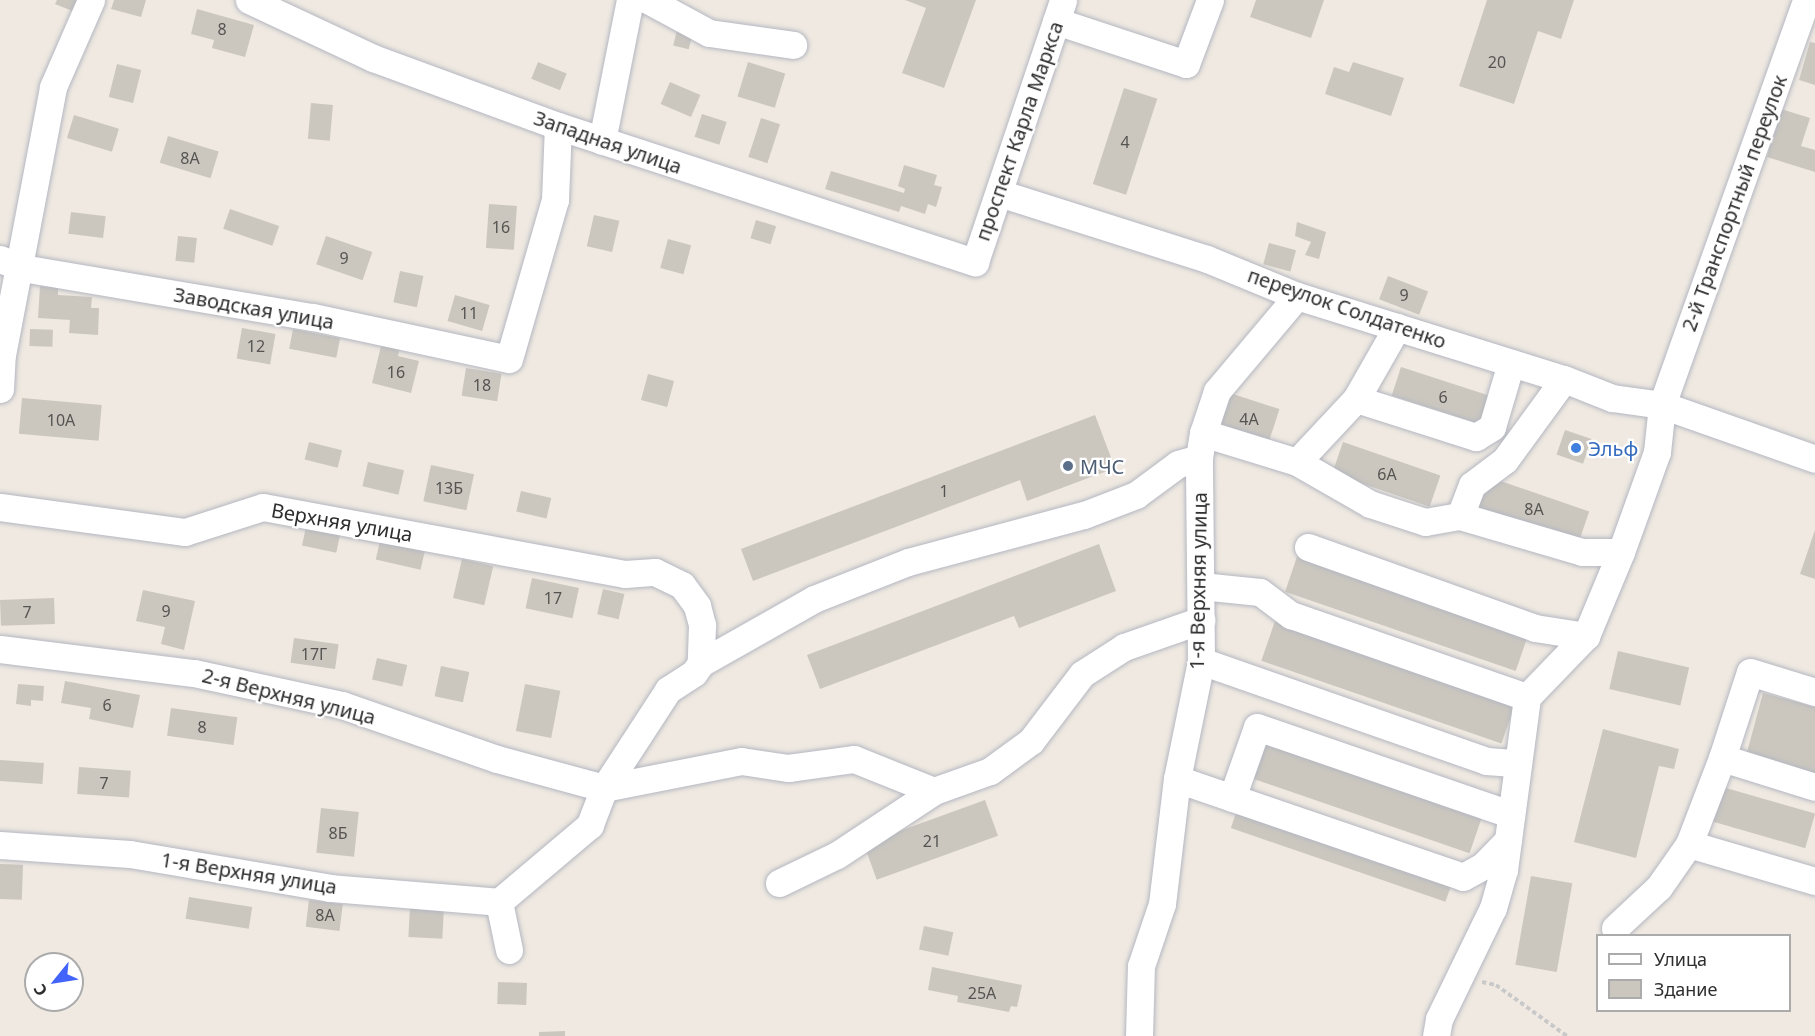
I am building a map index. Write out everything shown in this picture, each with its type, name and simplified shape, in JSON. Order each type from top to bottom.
[{"type":"street","points":[[0,389],[11,264],[53,87],[91,0]]},
{"type":"street","name":"Западная улица","points":[[249,0],[373,58],[558,126],[975,262]]},
{"type":"street","points":[[602,141],[630,0]]},
{"type":"street","points":[[648,0],[709,33],[793,45]]},
{"type":"street","points":[[1060,11],[1186,64],[1210,0]]},
{"type":"street","name":"2-й Транспортный переулок","points":[[1586,636],[1622,552],[1656,452],[1662,405],[1806,0]]},
{"type":"street","name":"проспект Карла Маркса","points":[[975,262],[1060,11]]},
{"type":"street","name":"Заводская улица","points":[[11,264],[313,317],[509,359],[555,200],[558,126]]},
{"type":"street","name":"переулок Солдатенко","points":[[999,193],[1207,259],[1297,296],[1564,379],[1612,398],[1662,405],[1815,459]]},
{"type":"street","name":"1-я Верхняя улица","points":[[1139,1036],[1141,966],[1162,904],[1177,780],[1201,661],[1201,446],[1217,391],[1297,296]]},
{"type":"street","points":[[1297,462],[1356,399],[1397,327]]},
{"type":"street","points":[[1356,399],[1476,437],[1492,427],[1511,363]]},
{"type":"street","points":[[1460,516],[1472,485],[1505,460],[1564,379]]},
{"type":"street","points":[[509,950],[499,903],[590,825],[604,788],[668,690],[694,673],[701,663],[814,599],[908,562],[1084,514],[1136,495],[1201,446],[1297,462],[1370,504],[1425,522],[1460,516],[1582,552],[1622,552]]},
{"type":"street","name":"Верхняя улица","points":[[0,507],[185,532],[263,507],[625,574],[655,573],[682,585],[697,606],[702,625],[701,663]]},
{"type":"street","points":[[1308,547],[1535,628],[1586,636]]},
{"type":"street","points":[[1201,586],[1260,592],[1291,615],[1527,697]]},
{"type":"street","points":[[779,884],[837,855],[934,791],[990,771],[1031,741],[1082,674],[1098,663],[1124,647],[1201,620]]},
{"type":"street","points":[[1436,1036],[1439,1019],[1492,908],[1504,870],[1527,697],[1586,636]]},
{"type":"street","name":"2-я Верхняя улица","points":[[0,649],[194,673],[342,705],[497,759],[604,788]]},
{"type":"street","points":[[1201,661],[1486,761],[1517,763]]},
{"type":"street","points":[[1615,928],[1659,886],[1689,844],[1722,758],[1750,672],[1815,692]]},
{"type":"street","points":[[1232,798],[1257,727],[1510,813]]},
{"type":"street","points":[[1722,758],[1815,787]]},
{"type":"street","points":[[604,788],[741,760],[788,768],[854,759],[934,791]]},
{"type":"street","points":[[1177,780],[1463,877],[1483,866],[1508,840]]},
{"type":"street","points":[[1689,844],[1815,881]]},
{"type":"street","name":"1-я Верхняя улица","points":[[0,845],[130,854],[330,888],[499,903]]},
{"type":"path","points":[[1460,976],[1496,986],[1567,1036]]},
{"type":"building","points":[[57,0],[80,0],[75,12],[55,4]]},
{"type":"building","points":[[114,0],[146,0],[141,17],[111,9]]},
{"type":"building","points":[[905,0],[976,0],[944,88],[902,73],[926,8]]},
{"type":"building","points":[[1256,0],[1324,0],[1311,38],[1250,17]]},
{"type":"building","points":[[1487,0],[1574,0],[1561,39],[1538,31],[1514,104],[1459,86]]},
{"type":"building","points":[[197,9],[254,25],[245,57],[212,48],[214,40],[191,34]]},
{"type":"building","points":[[678,26],[694,30],[689,49],[673,45]]},
{"type":"building","points":[[1810,42],[1815,43],[1815,85],[1799,80]]},
{"type":"building","points":[[538,62],[567,74],[560,90],[531,79]]},
{"type":"building","points":[[748,62],[785,73],[775,108],[737,96]]},
{"type":"building","points":[[1353,62],[1404,78],[1391,116],[1325,94],[1334,67],[1349,72]]},
{"type":"building","points":[[117,64],[141,70],[133,103],[109,97]]},
{"type":"building","points":[[670,82],[700,95],[691,117],[661,104]]},
{"type":"building","points":[[1124,88],[1157,99],[1126,195],[1093,184]]},
{"type":"building","points":[[311,103],[333,105],[330,141],[308,139]]},
{"type":"building","points":[[1781,109],[1810,118],[1801,146],[1815,150],[1815,172],[1767,157]]},
{"type":"building","points":[[702,114],[727,122],[719,145],[695,137]]},
{"type":"building","points":[[74,115],[119,129],[112,152],[67,138]]},
{"type":"building","points":[[761,118],[780,124],[767,163],[748,157]]},
{"type":"building","points":[[168,136],[219,151],[210,178],[160,163]]},
{"type":"building","points":[[904,165],[937,175],[934,185],[942,187],[936,207],[928,204],[925,214],[901,206],[899,212],[825,189],[831,171],[904,193],[905,189],[898,186]]},
{"type":"building","points":[[489,204],[517,206],[514,250],[486,248]]},
{"type":"building","points":[[230,209],[279,226],[272,246],[223,229]]},
{"type":"building","points":[[71,212],[106,216],[103,238],[68,234]]},
{"type":"building","points":[[594,215],[619,221],[612,252],[587,246]]},
{"type":"building","points":[[756,220],[776,226],[771,244],[750,238]]},
{"type":"building","points":[[1297,222],[1326,232],[1319,259],[1305,255],[1311,242],[1295,236]]},
{"type":"building","points":[[178,236],[197,238],[194,263],[175,261]]},
{"type":"building","points":[[326,236],[372,252],[363,280],[316,264]]},
{"type":"building","points":[[668,239],[691,245],[683,274],[660,268]]},
{"type":"building","points":[[1269,243],[1296,250],[1290,271],[1263,264]]},
{"type":"building","points":[[400,271],[423,276],[417,307],[393,302]]},
{"type":"building","points":[[1388,276],[1428,291],[1419,315],[1379,299]]},
{"type":"building","points":[[40,286],[58,287],[58,295],[92,297],[91,308],[99,308],[98,335],[69,333],[70,320],[38,318]]},
{"type":"building","points":[[455,295],[490,305],[482,331],[448,321]]},
{"type":"building","points":[[242,328],[275,334],[270,364],[237,359]]},
{"type":"building","points":[[30,329],[53,330],[52,347],[29,346]]},
{"type":"building","points":[[293,329],[340,338],[336,358],[289,349]]},
{"type":"building","points":[[383,338],[401,343],[398,356],[419,361],[411,393],[372,383]]},
{"type":"building","points":[[1401,367],[1494,397],[1485,426],[1392,396]]},
{"type":"building","points":[[466,368],[502,374],[497,401],[462,396]]},
{"type":"building","points":[[648,374],[674,381],[667,407],[641,400]]},
{"type":"building","points":[[1230,393],[1279,409],[1268,445],[1218,429]]},
{"type":"building","points":[[22,398],[102,405],[99,441],[19,434]]},
{"type":"building","points":[[1095,415],[1115,468],[1027,501],[1020,480],[753,581],[741,549]]},
{"type":"building","points":[[1565,430],[1591,439],[1583,464],[1557,455]]},
{"type":"building","points":[[309,442],[342,450],[338,468],[305,459]]},
{"type":"building","points":[[1343,442],[1440,476],[1430,507],[1332,473]]},
{"type":"building","points":[[368,462],[404,470],[398,495],[362,486]]},
{"type":"building","points":[[431,465],[474,474],[466,510],[423,501]]},
{"type":"building","points":[[1489,477],[1589,512],[1579,542],[1479,507]]},
{"type":"building","points":[[521,491],[551,498],[546,518],[516,511]]},
{"type":"building","points":[[307,522],[341,529],[336,553],[302,545]]},
{"type":"building","points":[[1815,530],[1815,579],[1800,574]]},
{"type":"building","points":[[380,541],[425,551],[421,570],[376,560]]},
{"type":"building","points":[[1099,544],[1116,591],[1019,628],[1014,616],[820,689],[807,655]]},
{"type":"building","points":[[1299,551],[1530,630],[1516,671],[1285,592]]},
{"type":"building","points":[[462,559],[493,566],[484,605],[453,598]]},
{"type":"building","points":[[532,578],[579,588],[573,618],[526,608]]},
{"type":"building","points":[[603,589],[624,594],[619,619],[597,614]]},
{"type":"building","points":[[143,590],[195,601],[184,650],[161,644],[165,627],[136,621]]},
{"type":"building","points":[[54,598],[55,624],[1,626],[0,600]]},
{"type":"building","points":[[1275,621],[1515,704],[1501,743],[1261,661]]},
{"type":"building","points":[[294,638],[339,644],[335,669],[291,663]]},
{"type":"building","points":[[1618,651],[1689,667],[1680,705],[1609,689]]},
{"type":"building","points":[[377,658],[407,665],[402,686],[372,679]]},
{"type":"building","points":[[441,666],[469,672],[463,702],[435,696]]},
{"type":"building","points":[[65,681],[140,695],[133,728],[89,719],[91,708],[61,703]]},
{"type":"building","points":[[18,684],[44,686],[43,701],[31,700],[31,706],[16,704]]},
{"type":"building","points":[[525,684],[560,691],[551,738],[516,731]]},
{"type":"building","points":[[1763,693],[1815,707],[1815,775],[1746,756]]},
{"type":"building","points":[[171,708],[237,717],[233,745],[167,736]]},
{"type":"building","points":[[1603,729],[1679,749],[1674,769],[1659,766],[1636,858],[1574,842]]},
{"type":"building","points":[[1261,737],[1483,814],[1470,853],[1247,777]]},
{"type":"building","points":[[0,760],[44,763],[42,784],[0,781]]},
{"type":"building","points":[[79,767],[131,771],[129,798],[77,794]]},
{"type":"building","points":[[1719,786],[1815,814],[1805,848],[1709,821]]},
{"type":"building","points":[[985,800],[998,836],[877,880],[864,844]]},
{"type":"building","points":[[321,808],[359,812],[354,857],[316,853]]},
{"type":"building","points":[[1237,810],[1452,884],[1445,902],[1231,828]]},
{"type":"building","points":[[0,864],[23,865],[22,900],[0,899]]},
{"type":"building","points":[[1531,876],[1572,883],[1557,972],[1515,965]]},
{"type":"building","points":[[189,897],[252,907],[249,929],[186,919]]},
{"type":"building","points":[[309,900],[343,904],[339,931],[306,927]]},
{"type":"building","points":[[410,906],[444,908],[442,939],[408,937]]},
{"type":"building","points":[[924,926],[953,932],[948,956],[919,949]]},
{"type":"building","points":[[932,967],[1022,985],[1017,1007],[1011,1006],[1009,1012],[957,1002],[958,996],[928,990]]},
{"type":"building","points":[[498,982],[527,983],[526,1005],[497,1004]]},
{"type":"building","points":[[565,1031],[565,1036],[539,1036],[539,1032]]},
{"type":"place","name":"Эльф","points":[[1576,448]]},
{"type":"place","name":"МЧС","points":[[1068,466]]}]
